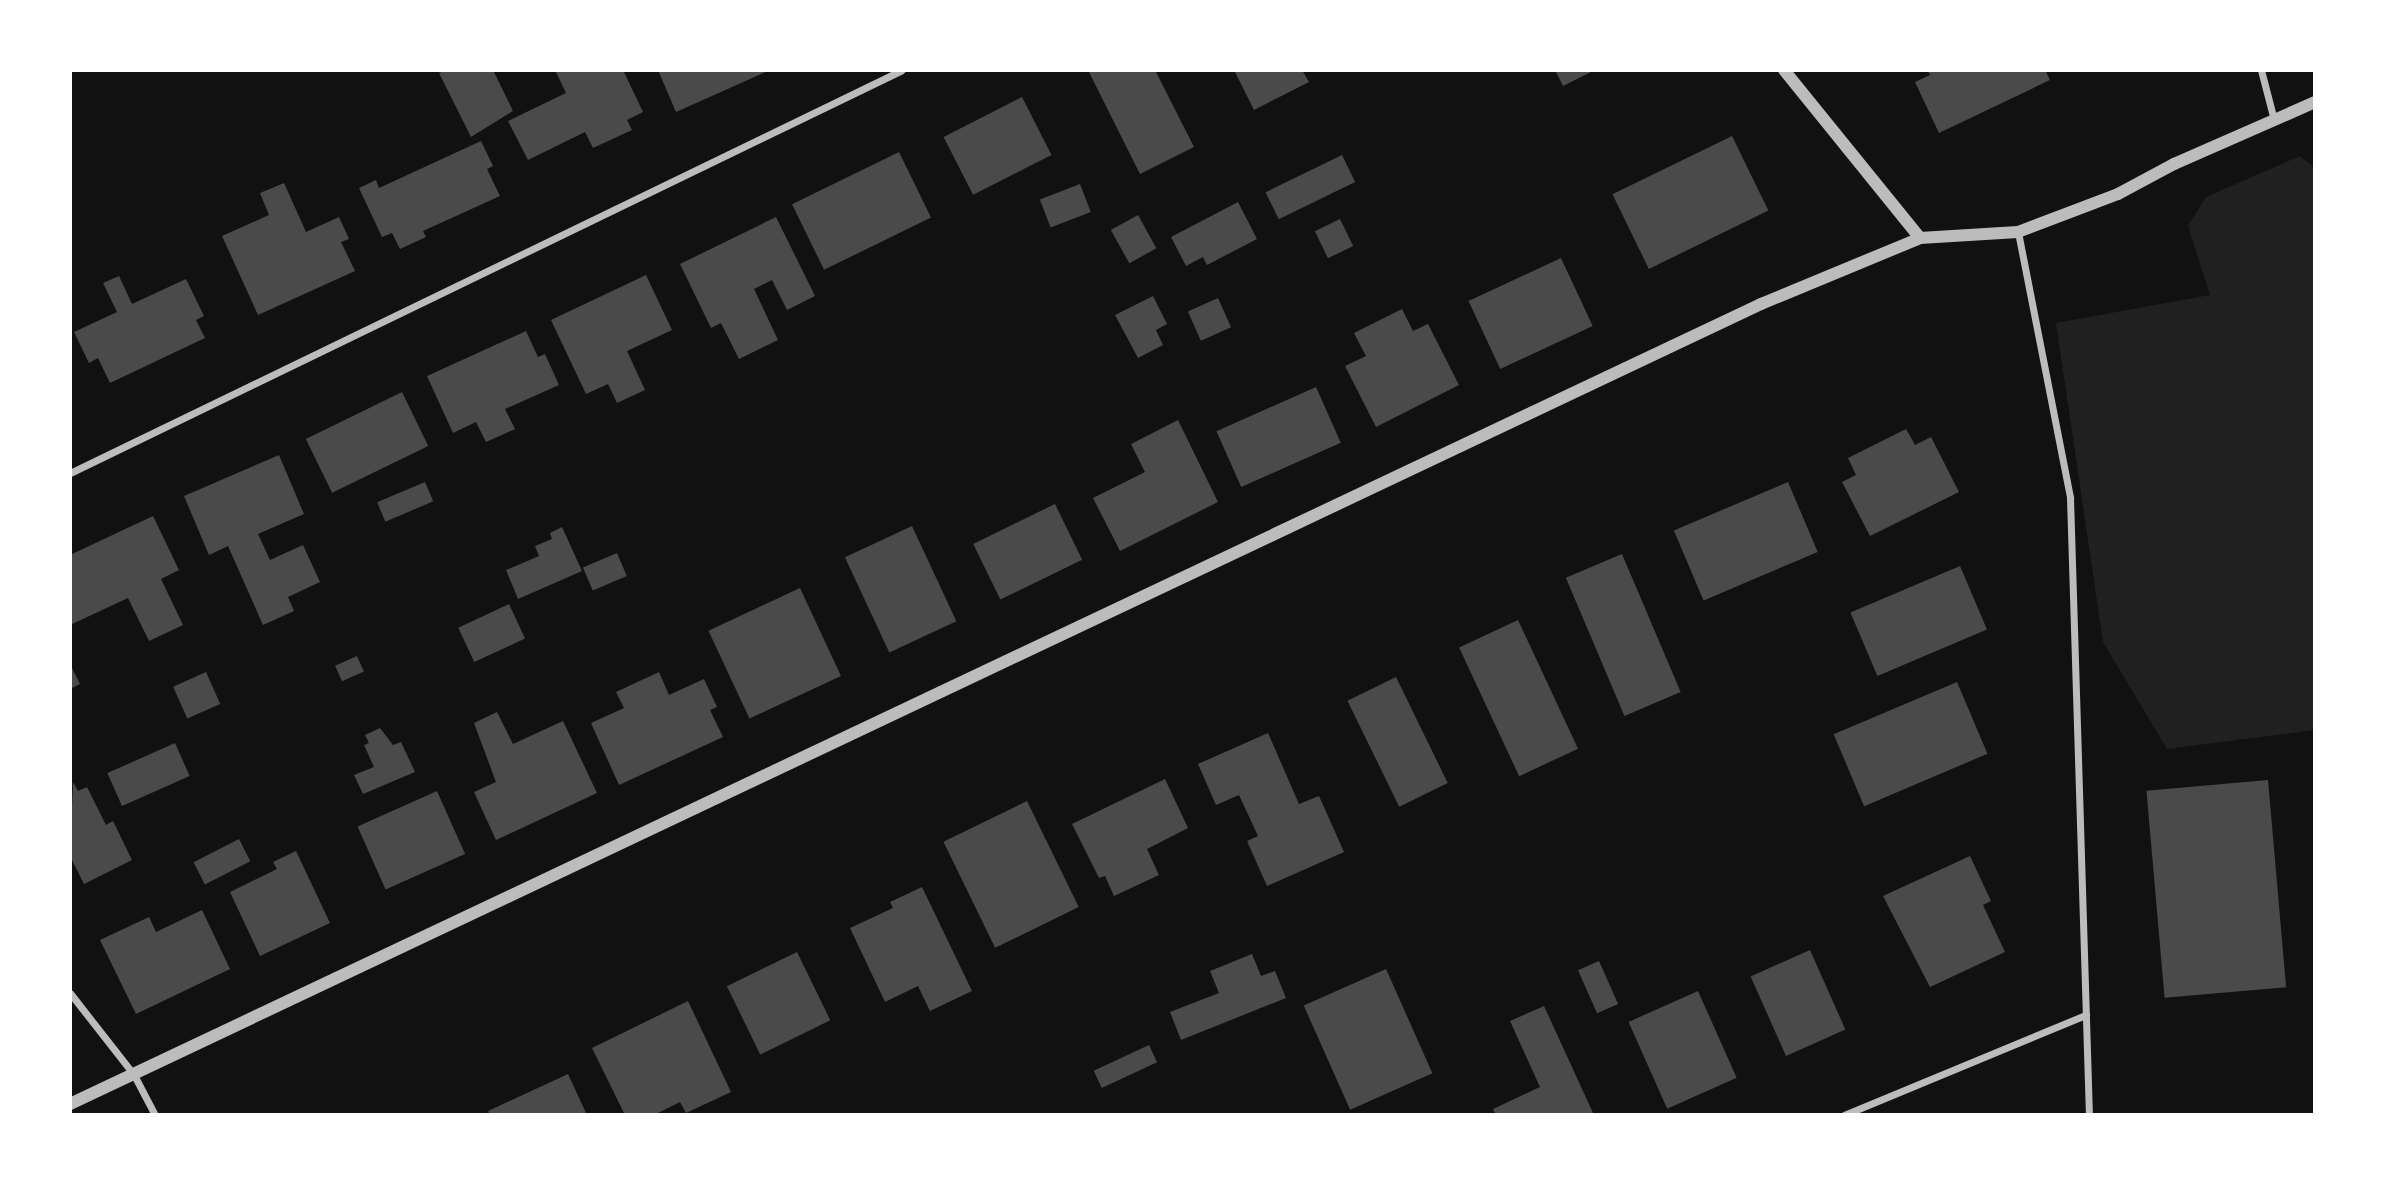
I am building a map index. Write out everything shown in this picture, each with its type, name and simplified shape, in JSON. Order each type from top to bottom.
[{"type":"street","points":[[70,472],[902,70]]},
{"type":"street","points":[[1784,70],[1920,237]]},
{"type":"street","points":[[2261,70],[2274,120]]},
{"type":"street","points":[[70,1104],[1761,304],[1920,237],[2018,232],[2118,194],[2315,102]]},
{"type":"street","points":[[2018,232],[2070,498],[2089,1115]]},
{"type":"street","points":[[70,993],[134,1075],[155,1115]]},
{"type":"street","points":[[1844,1115],[2086,1016]]},
{"type":"shaded area","points":[[2300,156],[2315,168],[2315,730],[2167,749],[2103,642],[2056,323],[2210,295],[2188,226],[2206,197]]},
{"type":"building","points":[[445,70],[493,70],[513,111],[471,137],[439,73]]},
{"type":"building","points":[[555,70],[623,70],[643,112],[627,120],[632,130],[593,148],[585,132],[528,160],[508,121],[566,93]]},
{"type":"building","points":[[658,70],[770,70],[676,112]]},
{"type":"building","points":[[1088,70],[1155,70],[1194,147],[1140,174]]},
{"type":"building","points":[[1234,70],[1302,70],[1309,82],[1254,110]]},
{"type":"building","points":[[1555,70],[1595,70],[1563,86]]},
{"type":"building","points":[[1927,70],[2045,70],[2050,80],[1939,133],[1915,82],[1930,75]]},
{"type":"building","points":[[1022,97],[1052,155],[973,195],[944,137]]},
{"type":"building","points":[[1732,136],[1768,211],[1649,269],[1612,194]]},
{"type":"building","points":[[481,141],[493,166],[487,169],[500,196],[423,231],[426,237],[400,249],[392,233],[382,237],[359,188],[376,180],[379,188]]},
{"type":"building","points":[[899,152],[931,218],[824,270],[792,204]]},
{"type":"building","points":[[1342,155],[1355,182],[1279,219],[1266,192]]},
{"type":"building","points":[[284,183],[306,232],[339,217],[349,239],[341,242],[355,271],[258,315],[222,236],[269,215],[260,193]]},
{"type":"building","points":[[1080,184],[1091,212],[1051,227],[1040,199]]},
{"type":"building","points":[[1238,202],[1257,239],[1207,265],[1203,257],[1186,266],[1171,237]]},
{"type":"building","points":[[1138,215],[1156,248],[1129,263],[1111,230]]},
{"type":"building","points":[[776,217],[815,296],[787,310],[772,280],[754,289],[778,340],[739,359],[721,323],[711,328],[680,264]]},
{"type":"building","points":[[1340,219],[1353,246],[1328,258],[1315,231]]},
{"type":"building","points":[[1561,258],[1593,326],[1500,369],[1469,301]]},
{"type":"building","points":[[646,275],[672,330],[627,351],[645,390],[617,403],[608,384],[586,394],[551,320]]},
{"type":"building","points":[[119,276],[132,304],[186,279],[204,316],[196,320],[205,338],[110,383],[98,358],[89,363],[74,332],[117,312],[103,283]]},
{"type":"building","points":[[1153,296],[1167,324],[1156,330],[1163,345],[1138,358],[1115,315]]},
{"type":"building","points":[[1218,298],[1231,327],[1201,341],[1188,311]]},
{"type":"building","points":[[1402,309],[1413,331],[1428,324],[1459,385],[1376,427],[1345,366],[1366,356],[1354,333]]},
{"type":"building","points":[[526,331],[538,357],[545,354],[559,385],[505,409],[515,429],[486,442],[476,422],[453,433],[427,376]]},
{"type":"building","points":[[1316,387],[1341,443],[1241,487],[1216,431]]},
{"type":"building","points":[[402,392],[428,446],[332,493],[306,439]]},
{"type":"building","points":[[1178,420],[1218,502],[1120,551],[1093,498],[1145,472],[1131,444]]},
{"type":"building","points":[[1906,429],[1915,445],[1931,437],[1959,492],[1870,536],[1842,482],[1856,475],[1848,458]]},
{"type":"building","points":[[279,455],[304,514],[258,534],[270,560],[303,545],[320,582],[288,597],[294,611],[263,625],[228,546],[209,555],[184,496]]},
{"type":"building","points":[[425,482],[433,501],[385,522],[377,502]]},
{"type":"building","points":[[1788,482],[1818,552],[1704,600],[1674,530]]},
{"type":"building","points":[[1055,504],[1082,560],[1000,600],[973,544]]},
{"type":"building","points":[[153,516],[179,570],[161,579],[183,625],[149,641],[128,598],[70,625],[70,555]]},
{"type":"building","points":[[912,526],[956,621],[889,652],[845,557]]},
{"type":"building","points":[[562,527],[582,571],[518,599],[506,570],[539,556],[535,546],[552,539],[550,533]]},
{"type":"building","points":[[617,553],[627,576],[593,590],[583,567]]},
{"type":"building","points":[[1622,554],[1681,692],[1624,716],[1566,578]]},
{"type":"building","points":[[1960,566],[1987,630],[1877,676],[1850,612]]},
{"type":"building","points":[[800,588],[841,676],[749,719],[708,631]]},
{"type":"building","points":[[509,604],[525,638],[474,662],[458,628]]},
{"type":"building","points":[[1518,620],[1578,749],[1519,776],[1459,647]]},
{"type":"building","points":[[357,656],[364,672],[342,681],[335,666]]},
{"type":"building","points":[[70,664],[80,684],[70,689]]},
{"type":"building","points":[[206,672],[220,704],[187,719],[173,687]]},
{"type":"building","points":[[659,672],[669,695],[704,679],[717,707],[710,710],[723,737],[619,785],[591,723],[624,708],[616,692]]},
{"type":"building","points":[[1396,677],[1448,783],[1399,807],[1347,701]]},
{"type":"building","points":[[1957,682],[1987,754],[1864,806],[1834,734]]},
{"type":"building","points":[[497,712],[513,744],[563,721],[597,793],[496,840],[474,792],[496,782],[474,723]]},
{"type":"building","points":[[380,728],[393,745],[401,742],[415,772],[363,794],[354,775],[374,767],[364,745],[369,743],[365,735]]},
{"type":"building","points":[[1268,733],[1299,804],[1319,796],[1344,852],[1267,886],[1247,841],[1258,836],[1239,795],[1216,805],[1198,764]]},
{"type":"building","points":[[175,743],[190,776],[122,806],[107,773]]},
{"type":"building","points":[[1165,779],[1188,828],[1147,849],[1159,875],[1114,896],[1105,876],[1099,878],[1072,824]]},
{"type":"building","points":[[2268,780],[2286,987],[2165,998],[2146,791]]},
{"type":"building","points":[[73,782],[78,791],[87,787],[106,825],[113,821],[132,860],[84,884],[70,856]]},
{"type":"building","points":[[437,791],[465,854],[386,889],[358,826]]},
{"type":"building","points":[[1027,801],[1079,907],[995,948],[943,842]]},
{"type":"building","points":[[239,839],[250,861],[205,884],[194,862]]},
{"type":"building","points":[[296,851],[330,923],[260,956],[230,892],[277,869],[273,862]]},
{"type":"building","points":[[1970,856],[1991,901],[1983,905],[2005,952],[1930,987],[1883,896]]},
{"type":"building","points":[[922,887],[972,991],[930,1011],[918,986],[885,1002],[850,928],[893,908],[890,902]]},
{"type":"building","points":[[202,910],[230,969],[136,1014],[100,940],[149,917],[156,932]]},
{"type":"building","points":[[1810,950],[1845,1029],[1786,1056],[1751,976]]},
{"type":"building","points":[[797,952],[830,1020],[760,1055],[727,986]]},
{"type":"building","points":[[1252,954],[1261,976],[1275,971],[1286,998],[1181,1040],[1170,1012],[1219,993],[1210,971]]},
{"type":"building","points":[[1599,961],[1618,1004],[1597,1013],[1578,970]]},
{"type":"building","points":[[1386,969],[1432,1073],[1350,1110],[1304,1006]]},
{"type":"building","points":[[1698,991],[1737,1078],[1667,1109],[1629,1022]]},
{"type":"building","points":[[688,1001],[731,1092],[686,1113],[680,1102],[654,1115],[625,1115],[592,1048]]},
{"type":"building","points":[[1544,1006],[1594,1115],[1496,1115],[1493,1109],[1540,1087],[1510,1021]]},
{"type":"building","points":[[1149,1045],[1157,1062],[1102,1088],[1094,1071]]},
{"type":"building","points":[[568,1074],[587,1115],[490,1115],[488,1111]]}]
